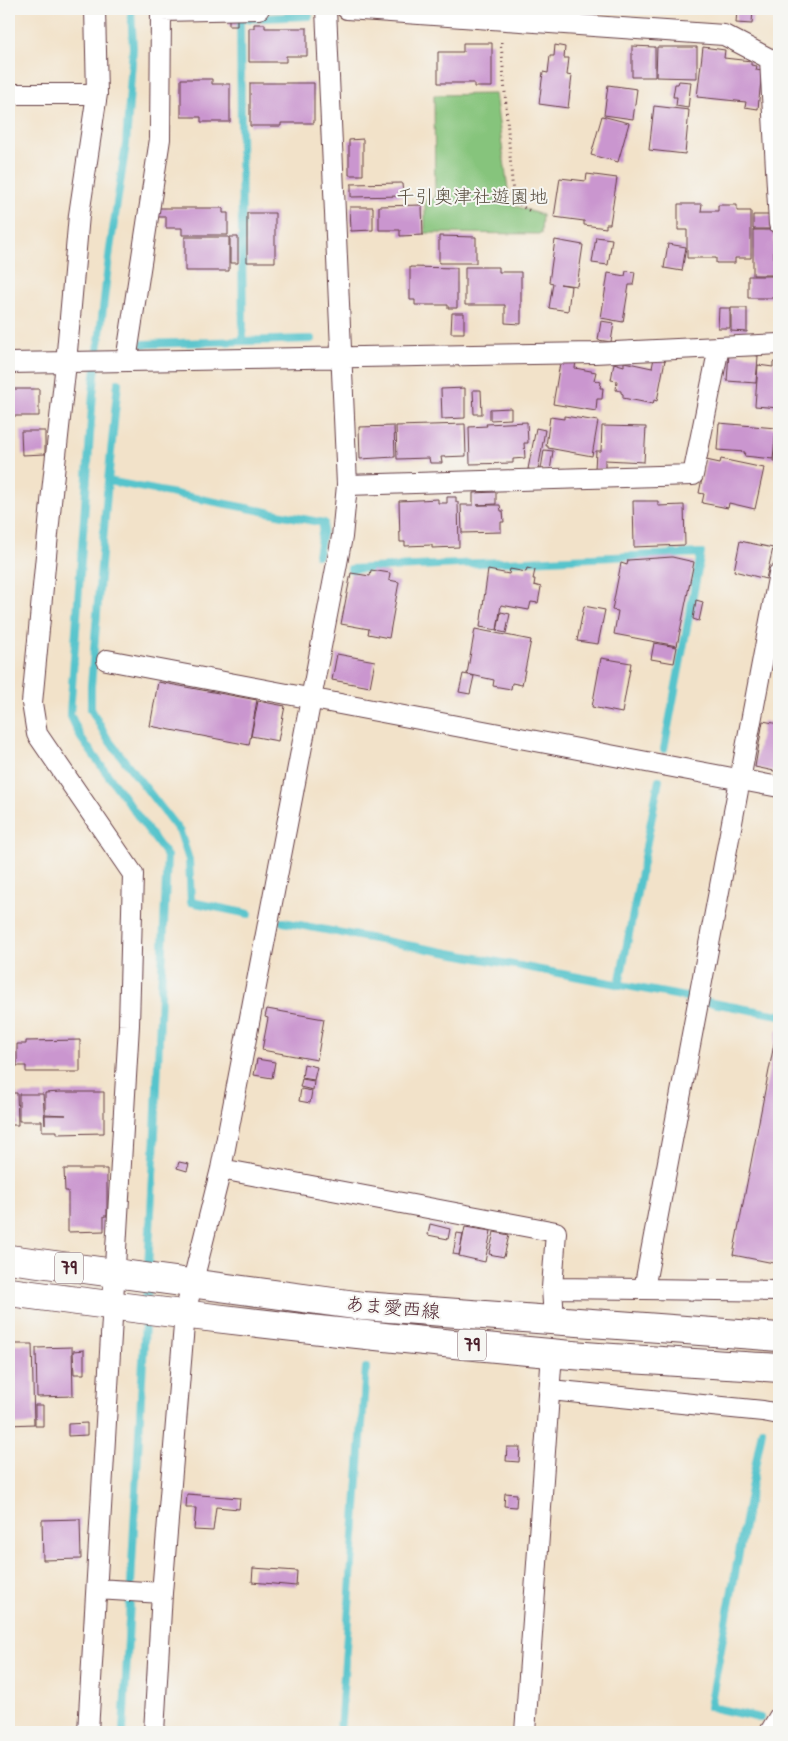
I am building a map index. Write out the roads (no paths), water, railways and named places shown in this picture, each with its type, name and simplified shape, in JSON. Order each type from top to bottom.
[{"type":"main road","name":"あま愛西線","points":[[9,1260],[364,1306],[779,1337]]},
{"type":"main road","name":"あま愛西線","points":[[9,1292],[351,1334],[552,1353],[779,1368]]},
{"type":"street","points":[[88,1732],[118,1306],[122,1275],[133,874],[37,734],[32,703],[52,492],[74,363],[79,215],[97,94],[95,9]]},
{"type":"street","points":[[120,361],[160,139],[161,11],[258,9]]},
{"type":"street","points":[[154,1732],[175,1312],[179,1282],[220,1169],[342,537],[347,486],[326,9]]},
{"type":"street","points":[[348,9],[724,35],[775,60],[779,224]]},
{"type":"street","points":[[9,94],[97,94]]},
{"type":"street","points":[[9,363],[594,352],[779,344]]},
{"type":"street","points":[[347,486],[693,475],[719,347]]},
{"type":"street","points":[[644,1289],[779,573]]},
{"type":"street","points":[[107,660],[779,787]]},
{"type":"street","points":[[220,1169],[556,1232],[552,1288],[554,1319]]},
{"type":"street","points":[[552,1288],[779,1291]]},
{"type":"street","points":[[525,1732],[552,1353]]},
{"type":"street","points":[[550,1390],[779,1414]]},
{"type":"street","points":[[97,1589],[162,1593]]},
{"type":"street","points":[[770,1732],[779,1717]]},
{"type":"waterway","points":[[123,1732],[154,1156],[167,856],[81,738],[70,714],[93,393],[110,249],[126,144],[133,48],[131,9]]},
{"type":"waterway","points":[[243,341],[240,19],[309,16]]},
{"type":"waterway","points":[[144,344],[311,339]]},
{"type":"waterway","points":[[118,383],[91,686],[91,709],[107,738],[180,832],[189,860],[191,902],[249,914]]},
{"type":"waterway","points":[[108,481],[324,523],[318,555]]},
{"type":"waterway","points":[[351,569],[701,553],[664,749]]},
{"type":"waterway","points":[[619,985],[659,780]]},
{"type":"waterway","points":[[283,922],[686,997]]},
{"type":"waterway","points":[[707,1002],[779,1015]]},
{"type":"waterway","points":[[340,1732],[366,1368]]},
{"type":"waterway","points":[[760,1718],[710,1707],[762,1430]]},
{"type":"park label","name":"千引奥津社遊園地","points":[[472,196]]}]
